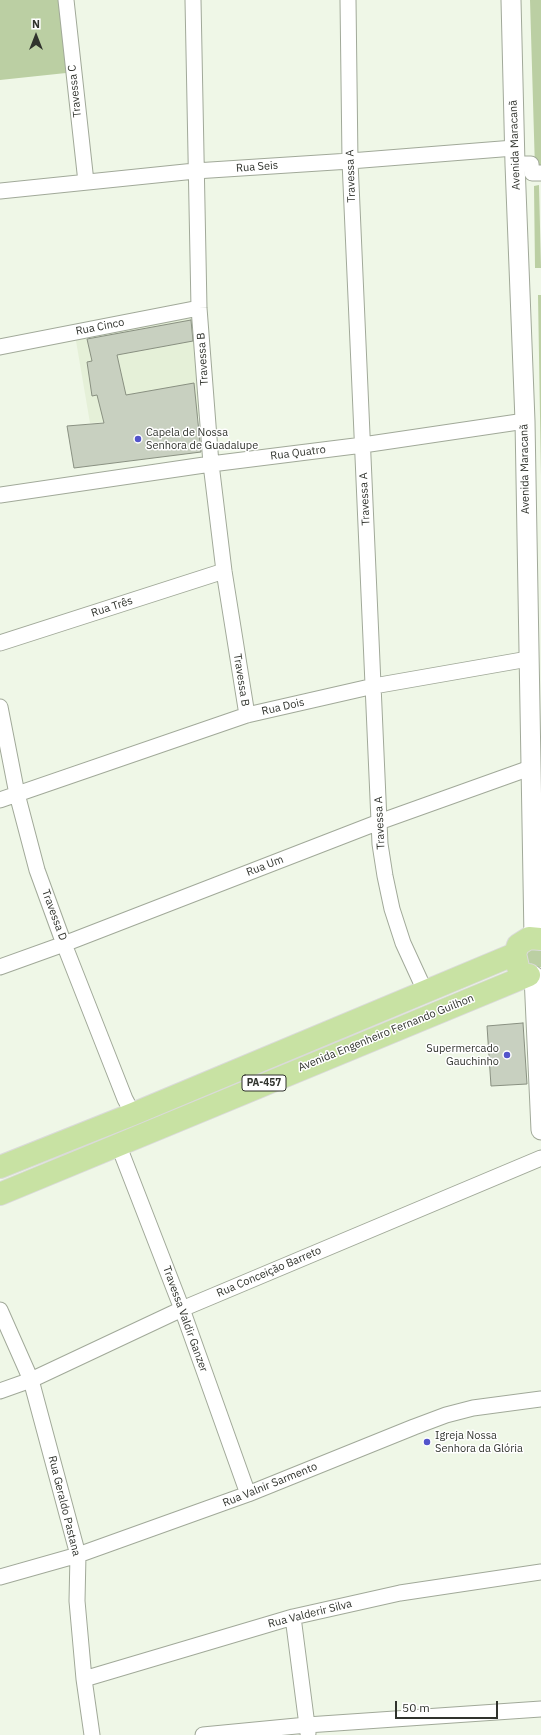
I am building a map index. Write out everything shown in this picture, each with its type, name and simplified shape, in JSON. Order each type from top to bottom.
[{"type":"main road","name":"Avenida Engenheiro Fernando Guilhon","points":[[0,1167],[133,1114],[515,954],[521,942],[538,938]]},
{"type":"main road","points":[[515,954],[518,967],[525,973],[535,975]]},
{"type":"main road","name":"Avenida Engenheiro Fernando Guilhon","points":[[0,1194],[118,1144],[535,975]]},
{"type":"street","name":"Travessa C","points":[[66,0],[86,182]]},
{"type":"street","name":"Travessa B","points":[[193,0],[195,171],[199,308],[211,464],[224,571],[247,715]]},
{"type":"street","name":"Travessa A","points":[[348,0],[350,161],[380,844],[392,909],[403,943],[425,991]]},
{"type":"street","name":"Avenida Maracanã","points":[[511,0],[525,421],[530,768],[538,938]]},
{"type":"street","name":"Rua Seis","points":[[0,191],[195,171],[350,161],[515,156],[531,164],[532,173],[541,173]]},
{"type":"street","name":"Rua Cinco","points":[[0,347],[199,308]]},
{"type":"street","name":"Rua Quatro","points":[[0,495],[211,464],[363,446],[525,421]]},
{"type":"street","name":"Rua Três","points":[[0,643],[224,571]]},
{"type":"street","name":"Rua Dois","points":[[0,800],[247,715],[374,686],[528,659]]},
{"type":"street","name":"Travessa D","points":[[0,707],[17,794],[37,870],[64,944],[125,1099],[133,1114]]},
{"type":"street","name":"Rua Um","points":[[0,967],[64,944],[379,822],[530,768]]},
{"type":"street","points":[[535,975],[541,1130]]},
{"type":"street","name":"Travessa Valdir Ganzer","points":[[118,1144],[182,1309],[248,1494]]},
{"type":"street","name":"Rua Conceição Barreto","points":[[0,1391],[31,1380],[182,1309],[541,1158]]},
{"type":"street","name":"Rua Geraldo Pastana","points":[[0,1310],[31,1380],[78,1556],[77,1602],[84,1679],[92,1735]]},
{"type":"street","name":"Rua Valnir Sarmento","points":[[0,1577],[78,1556],[248,1494],[446,1415],[473,1408],[541,1399]]},
{"type":"street","name":"Rua Valderir Silva","points":[[84,1679],[293,1617],[400,1593],[541,1572]]},
{"type":"street","points":[[293,1617],[308,1730]]},
{"type":"street","points":[[203,1735],[308,1730],[541,1709]]},
{"type":"shaded area","points":[[197,314],[204,416],[90,423],[75,335]]},
{"type":"green space","points":[[0,0],[60,0],[66,73],[0,80]]},
{"type":"green space","points":[[530,0],[541,0],[541,169],[535,169]]},
{"type":"green space","points":[[539,185],[541,268],[535,268],[534,186]]},
{"type":"green space","points":[[538,295],[541,295],[541,476]]},
{"type":"green space","points":[[541,942],[541,967],[537,968],[528,966],[523,949]]},
{"type":"building","points":[[191,320],[193,341],[117,355],[126,395],[194,383],[201,452],[74,468],[67,426],[104,423],[97,395],[92,396],[87,362],[92,361],[87,339]]},
{"type":"building","name":"Supermercado Gauchinho","points":[[523,1023],[527,1084],[491,1086],[487,1026]]},
{"type":"place","name":"Capela de Nossa Senhora de Guadalupe","points":[[138,439]]},
{"type":"place","name":"Supermercado Gauchinho","points":[[507,1055]]},
{"type":"place","name":"Igreja Nossa Senhora da Glória","points":[[427,1442]]}]
